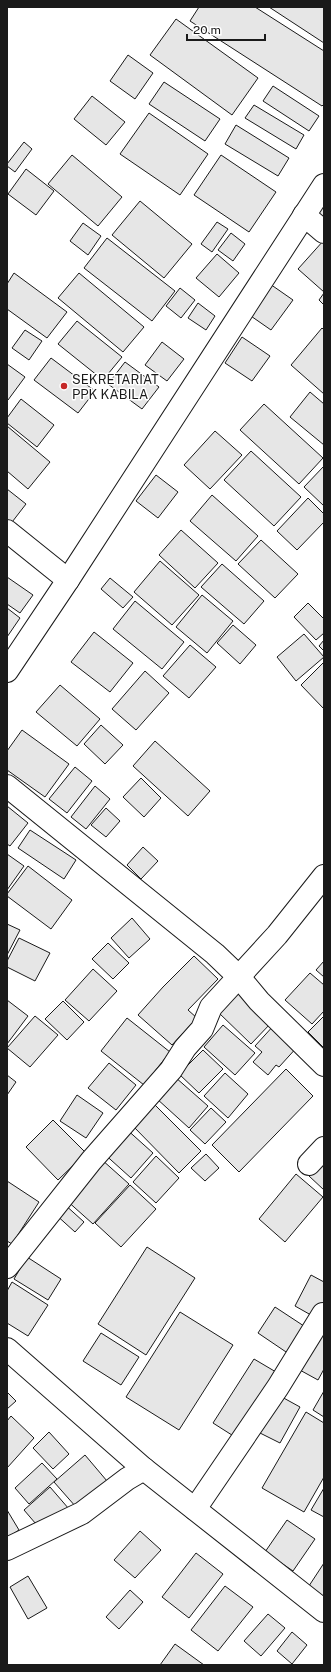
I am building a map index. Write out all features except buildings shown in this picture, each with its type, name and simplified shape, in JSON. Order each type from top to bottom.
[{"type":"street","points":[[7,671],[68,580],[324,185]]},
{"type":"street","points":[[304,216],[324,232]]},
{"type":"street","points":[[7,530],[68,580]]},
{"type":"street","points":[[7,786],[183,927],[239,977],[260,1001],[324,1065]]},
{"type":"street","points":[[7,1267],[91,1161],[170,1070],[185,1048],[202,1029],[211,1007],[278,935],[324,876]]},
{"type":"street","points":[[309,1164],[324,1148]]},
{"type":"street","points":[[195,1509],[278,1387],[323,1314]]},
{"type":"street","points":[[7,1349],[144,1469],[324,1611]]},
{"type":"street","points":[[7,1549],[82,1513],[127,1479],[144,1469]]},
{"type":"place","name":"SEKRETARIAT PPK KABILA","points":[[64,386]]}]
